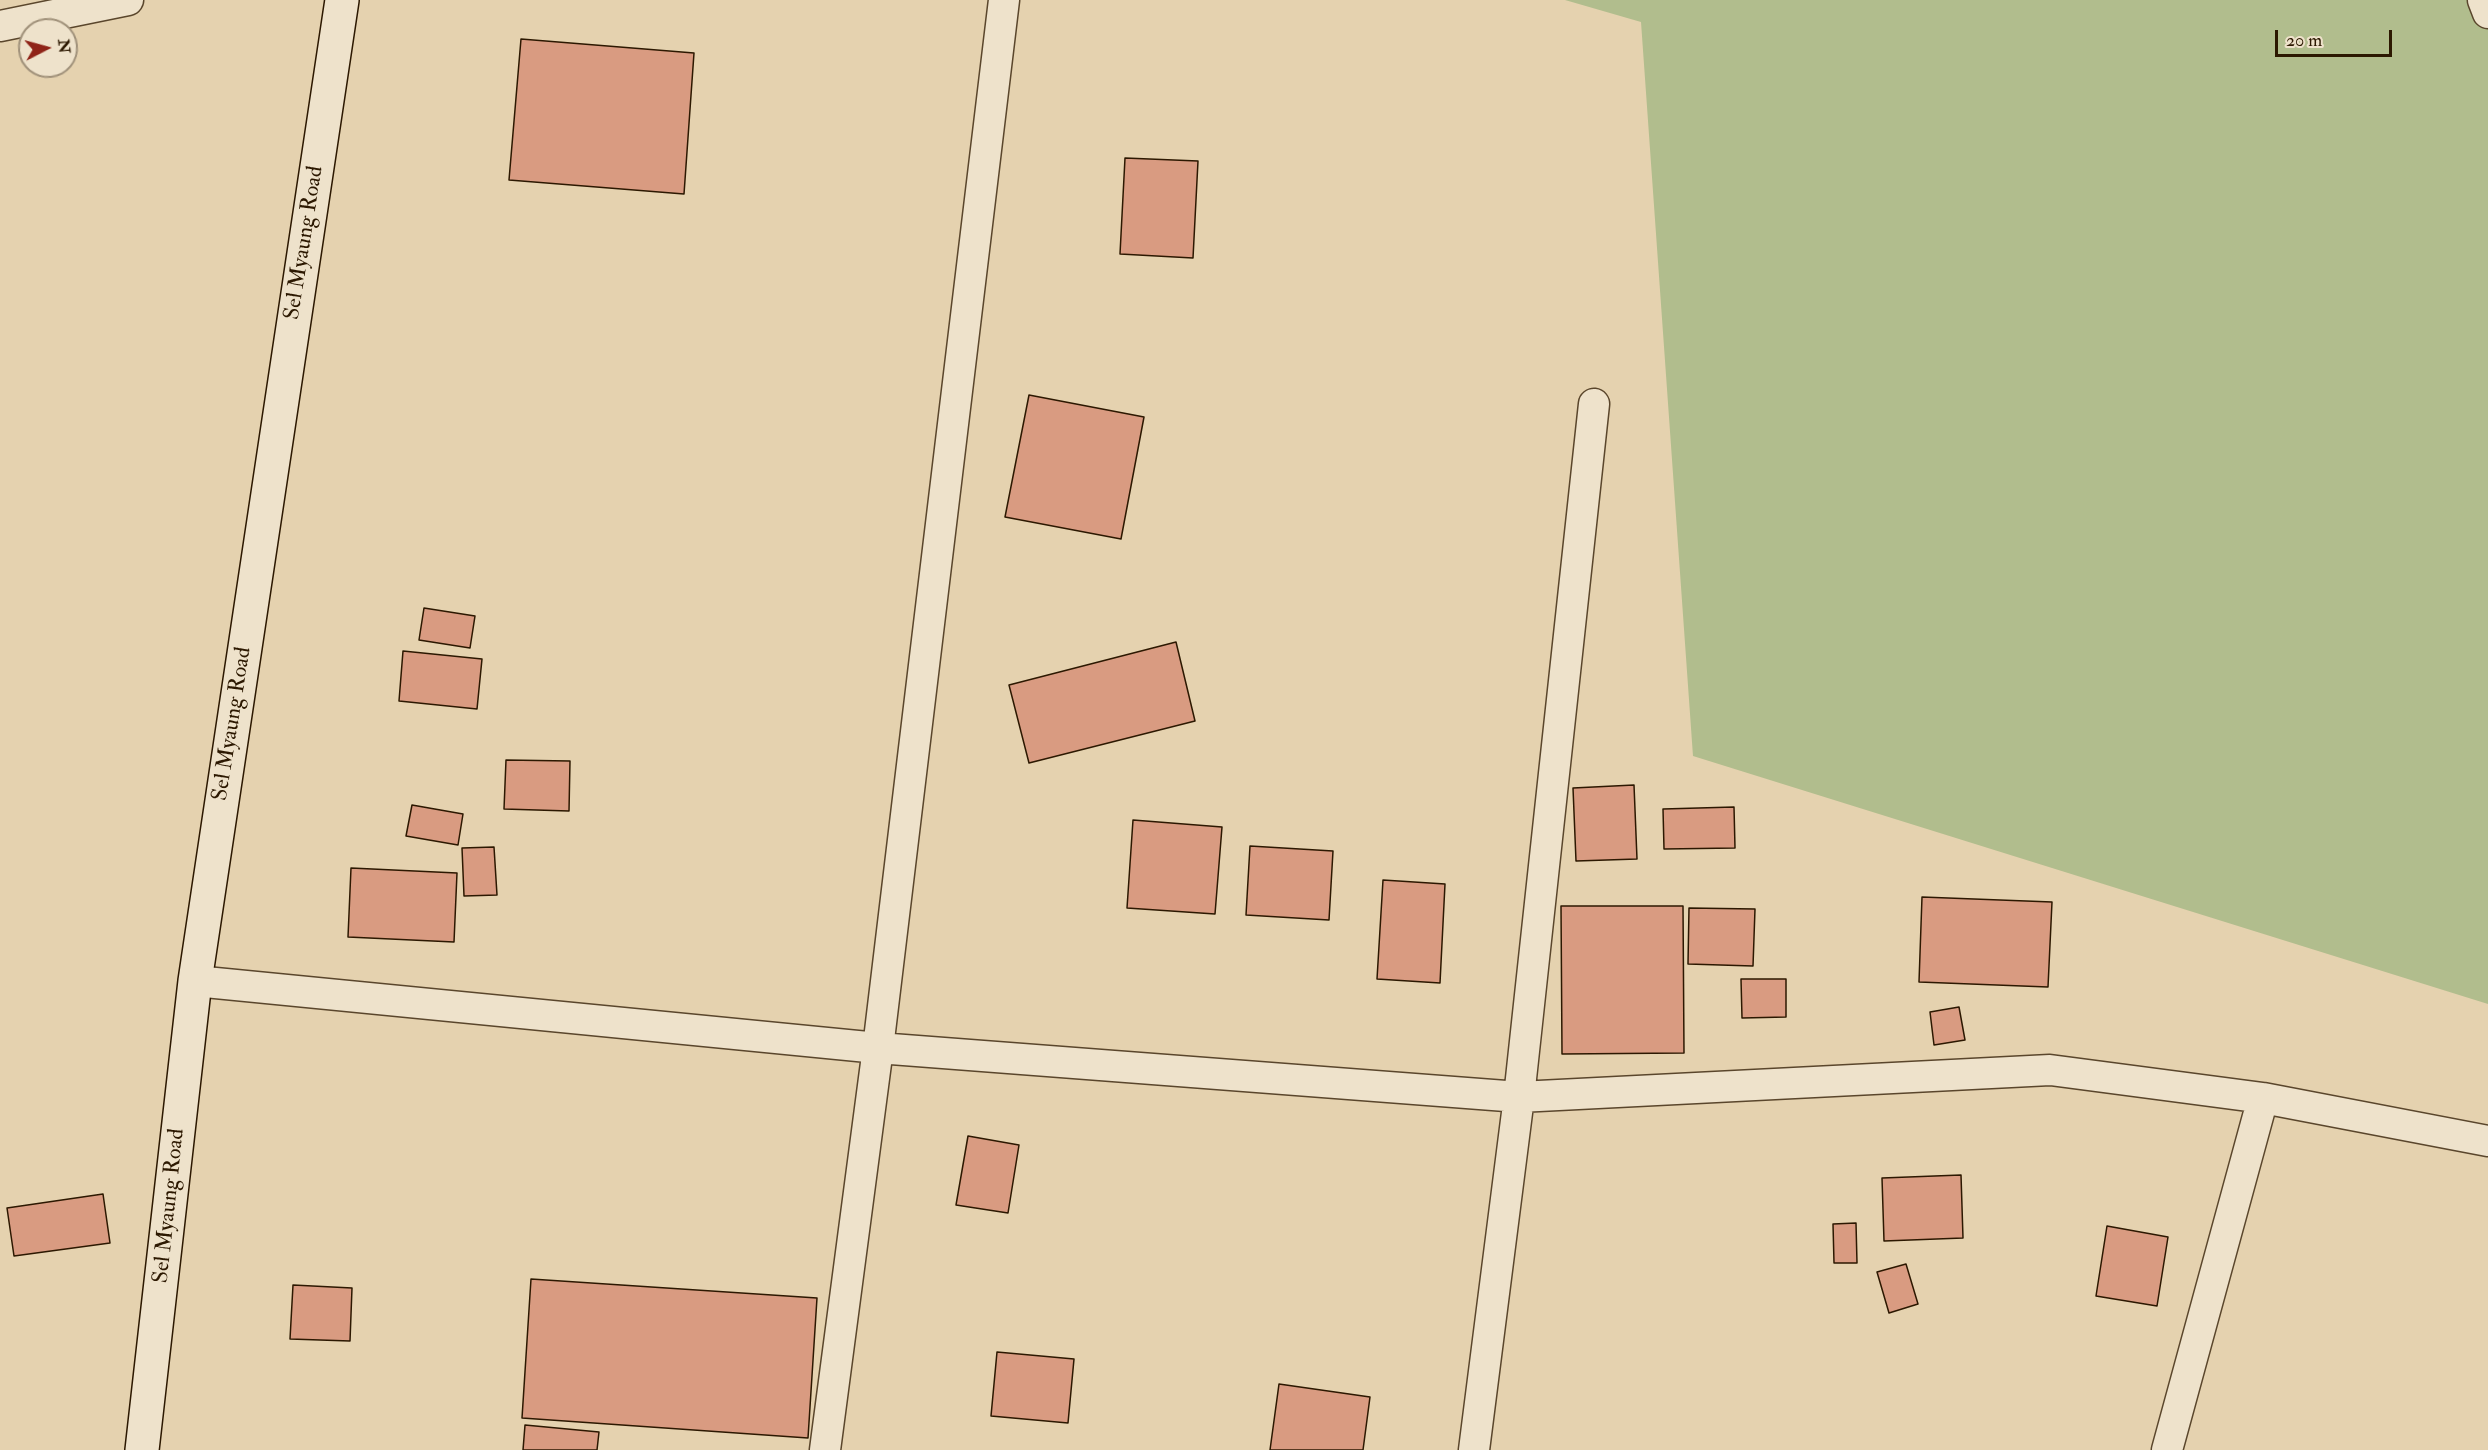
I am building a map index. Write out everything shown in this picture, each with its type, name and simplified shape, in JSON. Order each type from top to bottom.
[{"type":"main road","name":"Sel Myaung Road","points":[[142,1450],[195,981],[342,0]]},
{"type":"street","points":[[0,26],[128,0]]},
{"type":"street","points":[[825,1450],[878,1048],[1005,0]]},
{"type":"street","points":[[2483,0],[2488,12]]},
{"type":"street","points":[[1474,1450],[1519,1097],[1594,404]]},
{"type":"street","points":[[195,981],[878,1048],[1519,1097],[2050,1070],[2263,1098],[2488,1141]]},
{"type":"street","points":[[2167,1450],[2263,1098]]},
{"type":"green space","points":[[1565,0],[2488,0],[2488,1004],[1693,756],[1641,22]]},
{"type":"building","points":[[521,39],[694,53],[684,194],[509,180]]},
{"type":"building","points":[[1125,158],[1198,161],[1193,258],[1120,254]]},
{"type":"building","points":[[1029,395],[1144,417],[1121,539],[1005,517]]},
{"type":"building","points":[[424,608],[475,616],[470,648],[419,640]]},
{"type":"building","points":[[1176,642],[1195,721],[1029,763],[1009,685]]},
{"type":"building","points":[[403,651],[482,659],[477,709],[399,701]]},
{"type":"building","points":[[506,760],[570,761],[569,811],[504,809]]},
{"type":"building","points":[[1634,785],[1637,859],[1576,861],[1573,788]]},
{"type":"building","points":[[412,805],[463,814],[458,845],[406,836]]},
{"type":"building","points":[[1734,807],[1735,848],[1664,849],[1663,809]]},
{"type":"building","points":[[1133,820],[1222,827],[1215,914],[1127,908]]},
{"type":"building","points":[[1250,846],[1333,851],[1329,920],[1246,915]]},
{"type":"building","points":[[494,847],[497,895],[464,896],[462,848]]},
{"type":"building","points":[[351,868],[457,873],[454,942],[348,937]]},
{"type":"building","points":[[1383,880],[1445,884],[1440,983],[1377,979]]},
{"type":"building","points":[[1922,897],[2052,902],[2048,987],[1919,982]]},
{"type":"building","points":[[1561,906],[1683,906],[1684,1053],[1562,1054]]},
{"type":"building","points":[[1689,908],[1755,909],[1753,966],[1688,964]]},
{"type":"building","points":[[1741,979],[1786,979],[1786,1017],[1742,1018]]},
{"type":"building","points":[[1959,1007],[1965,1040],[1934,1045],[1930,1012]]},
{"type":"building","points":[[968,1136],[1019,1145],[1008,1213],[956,1205]]},
{"type":"building","points":[[1961,1175],[1963,1238],[1884,1241],[1882,1178]]},
{"type":"building","points":[[103,1194],[110,1243],[14,1256],[7,1208]]},
{"type":"building","points":[[1856,1223],[1857,1263],[1834,1263],[1833,1224]]},
{"type":"building","points":[[2107,1226],[2168,1237],[2157,1306],[2096,1296]]},
{"type":"building","points":[[1906,1264],[1918,1304],[1889,1313],[1877,1272]]},
{"type":"building","points":[[531,1279],[817,1298],[808,1438],[522,1418]]},
{"type":"building","points":[[293,1285],[352,1288],[350,1341],[290,1339]]},
{"type":"building","points":[[997,1352],[1074,1359],[1068,1423],[991,1416]]},
{"type":"building","points":[[1279,1384],[1370,1397],[1363,1450],[1270,1450]]},
{"type":"building","points":[[525,1425],[599,1432],[597,1450],[523,1450]]}]
